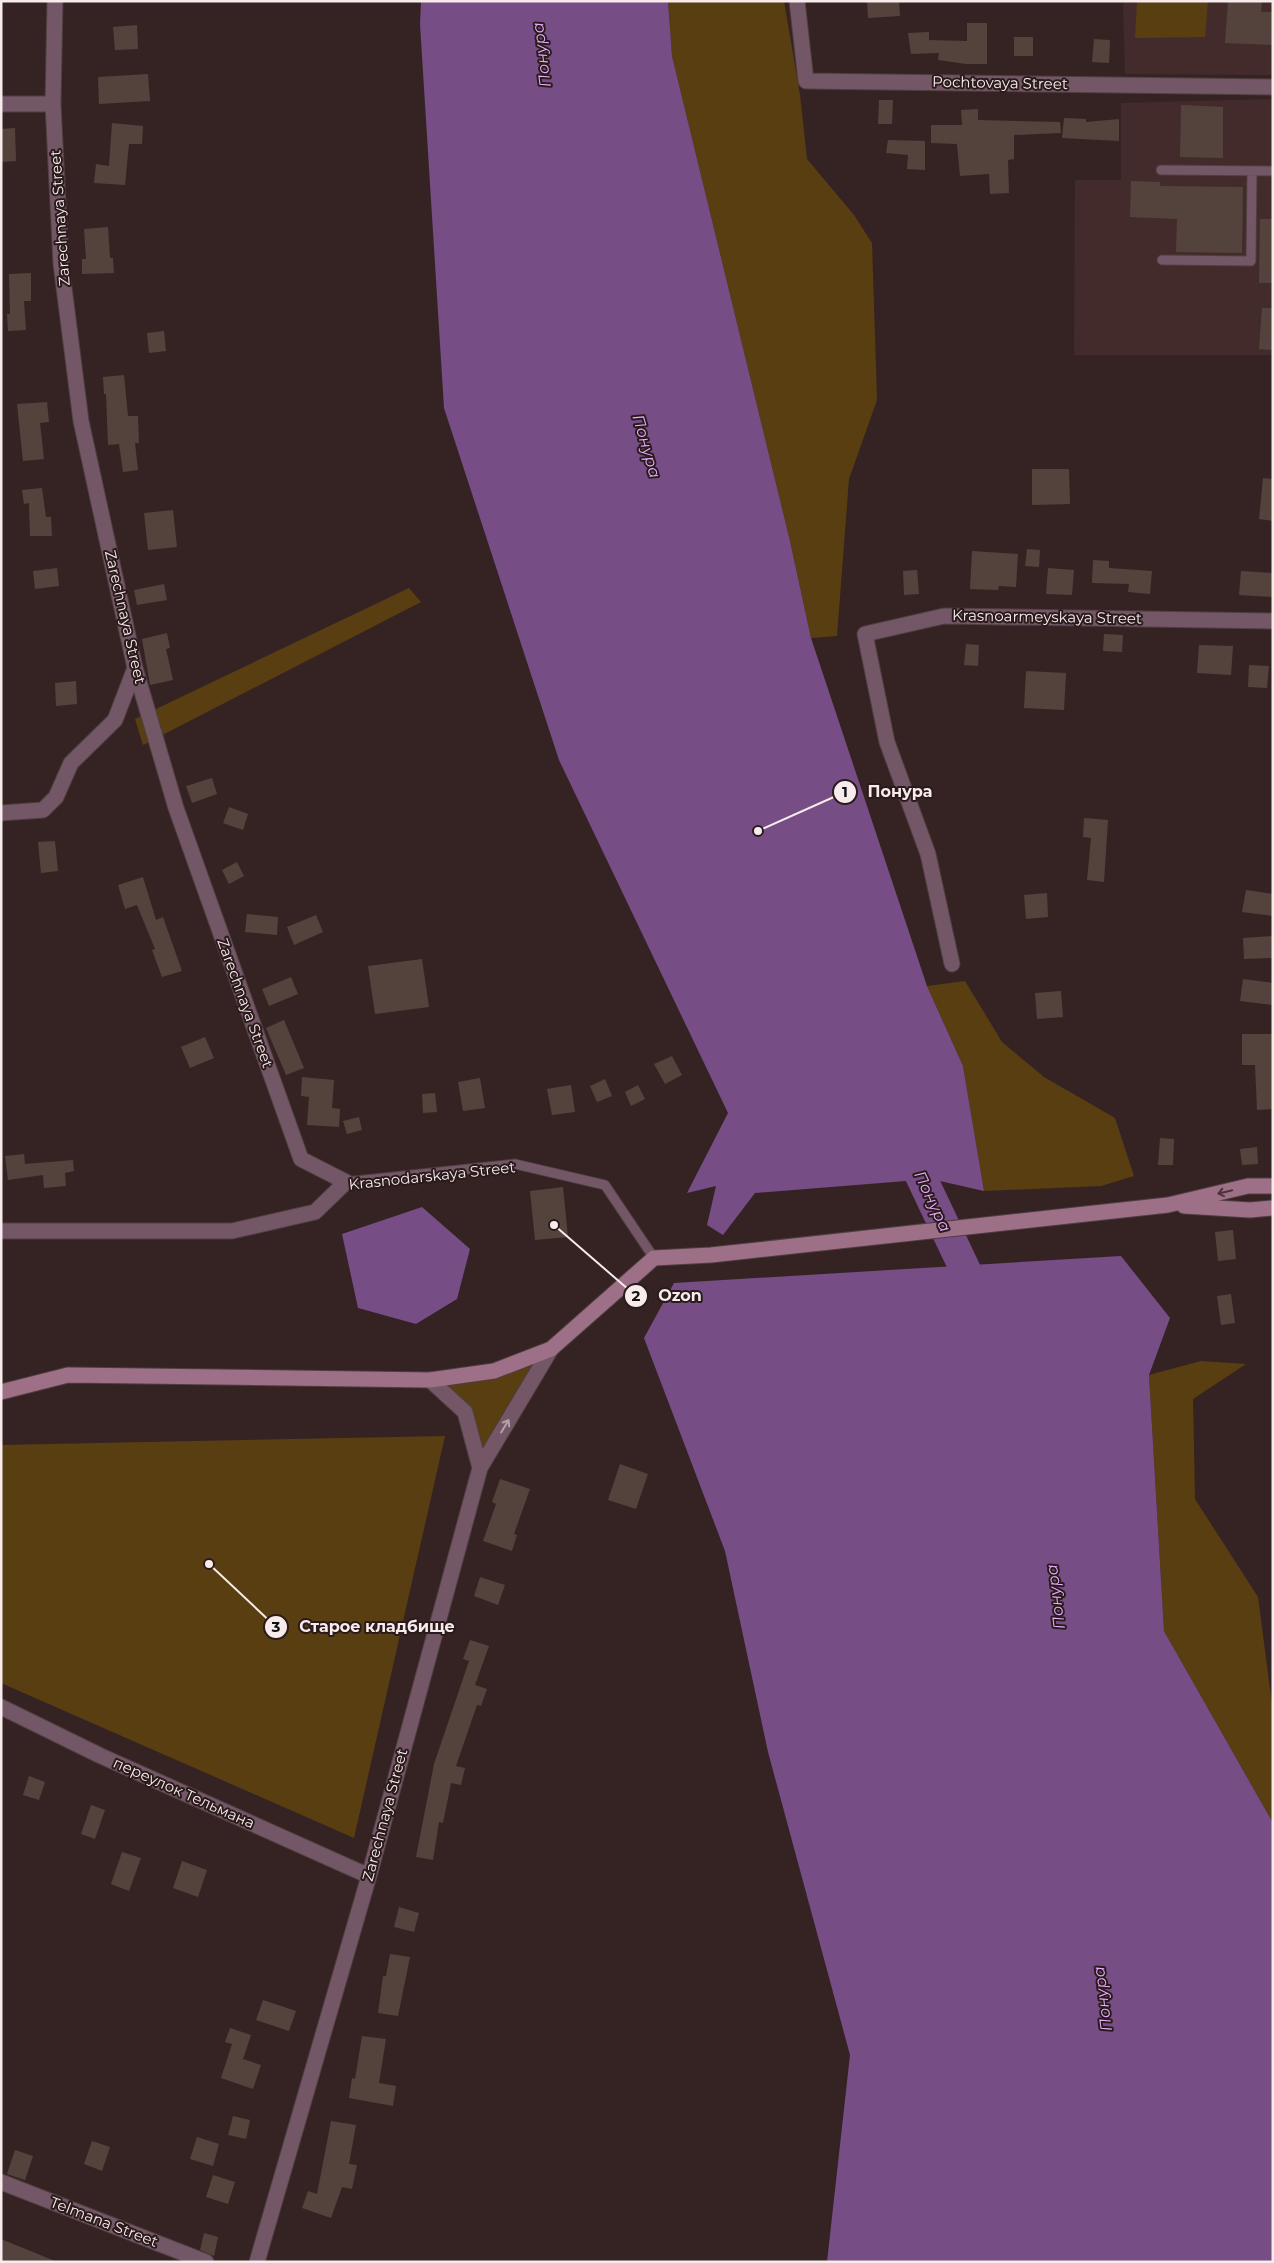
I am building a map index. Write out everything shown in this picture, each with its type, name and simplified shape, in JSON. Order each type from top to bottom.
[{"type":"street","name":"Zarechnaya Street","points":[[55,1],[53,104],[61,264],[81,421],[135,668],[176,808],[301,1159],[346,1182]]},
{"type":"street","name":"Pochtovaya Street","points":[[797,1],[806,81],[1273,87]]},
{"type":"street","points":[[1,104],[53,104]]},
{"type":"street","name":"Krasnoarmeyskaya Street","points":[[952,964],[928,854],[887,742],[865,634],[944,616],[1273,621]]},
{"type":"street","points":[[1,813],[43,810],[56,797],[71,763],[115,720],[135,668]]},
{"type":"street","name":"Krasnodarskaya Street","points":[[1,1231],[232,1231],[315,1212],[346,1182]]},
{"type":"street","points":[[480,1468],[551,1349],[654,1258],[712,1255],[1168,1205],[1248,1186],[1273,1186]]},
{"type":"street","points":[[1168,1205],[1250,1210],[1273,1208]]},
{"type":"street","points":[[1,1392],[68,1376],[430,1380],[494,1371],[551,1349]]},
{"type":"street","points":[[430,1380],[465,1412],[480,1468]]},
{"type":"street","name":"Zarechnaya Street","points":[[257,2262],[369,1876],[480,1468]]},
{"type":"street","name":"переулок Тельмана","points":[[1,1708],[101,1756],[369,1876]]},
{"type":"street","name":"Telmana Street","points":[[1,2182],[206,2262]]},
{"type":"lane","points":[[1161,170],[1273,171]]},
{"type":"lane","points":[[1162,260],[1251,261],[1252,171]]},
{"type":"lane","name":"Krasnodarskaya Street","points":[[346,1182],[515,1164],[605,1185],[654,1258]]},
{"type":"shaded area","points":[[668,1],[784,1],[800,95],[807,159],[854,215],[872,243],[877,400],[849,479],[837,636],[811,638],[790,541],[672,56]]},
{"type":"shaded area","points":[[1123,1],[1273,1],[1273,75],[1125,74]]},
{"type":"shaded area","points":[[1137,1],[1208,1],[1205,37],[1135,38]]},
{"type":"shaded area","points":[[1273,99],[1273,355],[1074,355],[1075,180],[1121,180],[1121,103]]},
{"type":"shaded area","points":[[409,588],[421,602],[143,745],[135,719]]},
{"type":"shaded area","points":[[965,981],[1002,1042],[1044,1077],[1115,1118],[1134,1176],[1101,1186],[984,1191],[963,1066],[927,986]]},
{"type":"shaded area","points":[[551,1349],[480,1468],[465,1412],[430,1380]]},
{"type":"shaded area","points":[[1201,1361],[1246,1364],[1193,1399],[1195,1499],[1258,1597],[1273,1712],[1273,1823],[1164,1631],[1149,1375]]},
{"type":"shaded area","points":[[445,1436],[354,1838],[1,1683],[1,1445]]},
{"type":"water","points":[[421,1],[668,1],[672,56],[790,541],[811,638],[927,986],[963,1066],[984,1191],[931,1179],[755,1193],[723,1235],[707,1225],[716,1186],[687,1193],[728,1113],[559,760],[444,408],[420,24]]},
{"type":"water","points":[[422,1207],[470,1249],[457,1299],[416,1324],[358,1308],[342,1234]]},
{"type":"water","points":[[1121,1256],[1170,1318],[1149,1375],[1164,1631],[1273,1823],[1273,2262],[827,2262],[850,2055],[768,1752],[725,1551],[644,1338],[674,1283]]},
{"type":"building","points":[[867,1],[899,1],[900,16],[868,18]]},
{"type":"building","points":[[1228,1],[1262,1],[1261,12],[1273,12],[1273,45],[1225,43]]},
{"type":"building","points":[[967,23],[987,23],[987,64],[966,64],[938,60],[939,53],[911,54],[908,33],[929,32],[929,40],[967,41]]},
{"type":"building","points":[[137,25],[138,49],[115,50],[113,27]]},
{"type":"building","points":[[1014,37],[1033,37],[1033,56],[1014,56]]},
{"type":"building","points":[[1094,39],[1110,40],[1109,63],[1092,62]]},
{"type":"building","points":[[148,74],[150,101],[99,104],[98,77]]},
{"type":"building","points":[[879,100],[893,100],[892,124],[878,124]]},
{"type":"building","points":[[1181,105],[1223,107],[1223,158],[1180,157]]},
{"type":"building","points":[[978,109],[978,120],[1060,122],[1061,133],[1014,135],[1014,159],[1008,160],[1009,193],[990,194],[989,174],[960,176],[957,144],[931,143],[931,125],[962,125],[961,110]]},
{"type":"building","points":[[1064,118],[1086,119],[1086,122],[1119,119],[1119,141],[1062,138]]},
{"type":"building","points":[[112,123],[143,126],[142,144],[129,144],[125,185],[94,183],[96,164],[109,166]]},
{"type":"building","points":[[15,128],[16,161],[1,162],[1,129]]},
{"type":"building","points":[[888,140],[925,141],[925,170],[907,169],[908,155],[886,153]]},
{"type":"building","points":[[1131,181],[1160,182],[1160,186],[1243,187],[1242,253],[1176,252],[1177,219],[1130,217]]},
{"type":"building","points":[[1260,219],[1273,219],[1273,283],[1259,283]]},
{"type":"building","points":[[108,227],[110,258],[113,258],[114,273],[82,274],[82,259],[86,259],[84,229]]},
{"type":"building","points":[[31,273],[31,301],[24,301],[26,330],[8,331],[7,314],[10,314],[9,274]]},
{"type":"building","points":[[1262,308],[1273,308],[1273,350],[1259,349]]},
{"type":"building","points":[[164,331],[166,351],[149,353],[147,333]]},
{"type":"building","points":[[124,375],[128,416],[138,416],[139,443],[135,443],[138,470],[123,472],[119,444],[108,445],[106,394],[104,394],[103,377]]},
{"type":"building","points":[[47,402],[49,422],[40,423],[44,459],[23,461],[17,404]]},
{"type":"building","points":[[1032,469],[1069,469],[1070,504],[1032,505]]},
{"type":"building","points":[[1263,478],[1273,479],[1273,521],[1259,519]]},
{"type":"building","points":[[42,488],[46,517],[51,517],[52,536],[30,536],[29,503],[24,504],[22,490]]},
{"type":"building","points":[[173,510],[177,547],[148,550],[144,513]]},
{"type":"building","points":[[1027,549],[1040,550],[1039,567],[1025,566]]},
{"type":"building","points":[[972,551],[1018,554],[1016,587],[999,586],[998,590],[970,589]]},
{"type":"building","points":[[1093,560],[1109,561],[1109,568],[1152,571],[1150,594],[1128,592],[1129,584],[1092,583]]},
{"type":"building","points":[[57,568],[59,586],[35,589],[33,571]]},
{"type":"building","points":[[1048,568],[1074,570],[1072,595],[1046,594]]},
{"type":"building","points":[[917,570],[919,594],[904,595],[903,571]]},
{"type":"building","points":[[1241,571],[1273,573],[1273,597],[1239,595]]},
{"type":"building","points":[[164,584],[167,600],[137,605],[134,590]]},
{"type":"building","points":[[167,633],[170,648],[166,649],[173,680],[150,685],[142,639]]},
{"type":"building","points":[[1104,634],[1123,635],[1122,652],[1103,651]]},
{"type":"building","points":[[966,644],[979,645],[978,666],[964,665]]},
{"type":"building","points":[[1199,645],[1233,646],[1231,675],[1197,673]]},
{"type":"building","points":[[1249,665],[1269,666],[1267,688],[1248,687]]},
{"type":"building","points":[[1026,671],[1066,673],[1064,710],[1024,708]]},
{"type":"building","points":[[76,681],[77,704],[56,706],[55,683]]},
{"type":"building","points":[[212,778],[217,794],[192,803],[186,786]]},
{"type":"building","points":[[229,807],[248,814],[243,830],[223,823]]},
{"type":"building","points":[[1084,818],[1108,820],[1104,882],[1087,880],[1091,838],[1083,837]]},
{"type":"building","points":[[55,841],[58,871],[41,873],[38,842]]},
{"type":"building","points":[[237,862],[244,876],[229,884],[222,870]]},
{"type":"building","points":[[143,877],[156,920],[163,917],[182,971],[162,977],[152,950],[155,949],[137,905],[125,909],[118,885]]},
{"type":"building","points":[[1246,890],[1273,894],[1273,916],[1242,912]]},
{"type":"building","points":[[1047,893],[1048,917],[1026,919],[1024,895]]},
{"type":"building","points":[[247,914],[278,917],[277,935],[245,932]]},
{"type":"building","points":[[316,915],[323,932],[294,945],[287,927]]},
{"type":"building","points":[[1273,936],[1273,958],[1244,959],[1243,938]]},
{"type":"building","points":[[422,959],[429,1007],[375,1014],[368,966]]},
{"type":"building","points":[[291,977],[298,994],[269,1006],[262,989]]},
{"type":"building","points":[[1243,979],[1273,983],[1273,1005],[1240,1001]]},
{"type":"building","points":[[1061,991],[1063,1017],[1037,1019],[1035,993]]},
{"type":"building","points":[[284,1020],[304,1068],[286,1075],[266,1028]]},
{"type":"building","points":[[1242,1034],[1273,1034],[1273,1109],[1257,1110],[1255,1065],[1242,1065]]},
{"type":"building","points":[[205,1037],[214,1058],[190,1068],[181,1047]]},
{"type":"building","points":[[672,1056],[682,1075],[665,1084],[654,1064]]},
{"type":"building","points":[[302,1077],[334,1080],[332,1108],[340,1109],[339,1127],[307,1125],[309,1097],[301,1096]]},
{"type":"building","points":[[480,1078],[485,1108],[463,1111],[458,1082]]},
{"type":"building","points":[[605,1079],[612,1096],[597,1102],[590,1086]]},
{"type":"building","points":[[571,1085],[575,1112],[552,1115],[547,1089]]},
{"type":"building","points":[[638,1085],[645,1099],[631,1106],[625,1092]]},
{"type":"building","points":[[435,1093],[437,1112],[423,1113],[422,1094]]},
{"type":"building","points":[[359,1117],[362,1130],[347,1134],[343,1121]]},
{"type":"building","points":[[1160,1138],[1174,1139],[1173,1165],[1158,1165]]},
{"type":"building","points":[[1257,1147],[1258,1164],[1242,1165],[1240,1149]]},
{"type":"building","points":[[24,1154],[25,1164],[73,1160],[74,1171],[65,1173],[66,1186],[44,1188],[43,1175],[8,1180],[5,1156]]},
{"type":"building","points":[[563,1187],[568,1237],[535,1240],[530,1191]]},
{"type":"building","points":[[1233,1230],[1236,1259],[1218,1261],[1215,1232]]},
{"type":"building","points":[[1231,1294],[1235,1323],[1221,1325],[1217,1296]]},
{"type":"building","points":[[620,1464],[648,1474],[636,1509],[608,1500]]},
{"type":"building","points":[[500,1479],[530,1489],[514,1534],[517,1535],[512,1551],[483,1541],[496,1504],[492,1502]]},
{"type":"building","points":[[480,1577],[505,1585],[498,1605],[474,1596]]},
{"type":"building","points":[[470,1640],[489,1646],[475,1685],[487,1689],[481,1706],[477,1705],[456,1766],[465,1768],[461,1785],[451,1783],[443,1823],[439,1822],[433,1860],[416,1857],[434,1764],[469,1661],[463,1659]]},
{"type":"building","points":[[29,1776],[45,1782],[39,1800],[23,1795]]},
{"type":"building","points":[[91,1805],[105,1810],[95,1839],[81,1834]]},
{"type":"building","points":[[122,1852],[141,1858],[129,1891],[111,1884]]},
{"type":"building","points":[[182,1861],[207,1870],[198,1897],[173,1888]]},
{"type":"building","points":[[399,1907],[419,1913],[414,1932],[394,1927]]},
{"type":"building","points":[[390,1954],[410,1957],[398,2016],[378,2013],[383,1976],[386,1976]]},
{"type":"building","points":[[263,2000],[296,2011],[289,2031],[256,2020]]},
{"type":"building","points":[[230,2028],[251,2035],[243,2059],[261,2065],[253,2089],[221,2078],[232,2044],[225,2042]]},
{"type":"building","points":[[362,2036],[386,2039],[379,2083],[396,2086],[393,2106],[349,2098],[352,2078],[355,2079]]},
{"type":"building","points":[[233,2116],[250,2120],[246,2139],[228,2135]]},
{"type":"building","points":[[331,2121],[356,2125],[349,2164],[357,2165],[352,2189],[342,2187],[331,2218],[302,2208],[308,2191],[317,2194]]},
{"type":"building","points":[[197,2137],[219,2144],[213,2166],[190,2159]]},
{"type":"building","points":[[92,2141],[110,2147],[102,2171],[84,2164]]},
{"type":"building","points":[[15,2150],[33,2156],[25,2180],[7,2174]]},
{"type":"building","points":[[213,2175],[235,2182],[228,2204],[206,2197]]},
{"type":"building","points":[[204,2233],[218,2237],[214,2256],[200,2250]]},
{"type":"building","points":[[1,2239],[55,2261],[55,2262],[1,2262]]},
{"type":"waterway","name":"Понура","points":[[905,1143],[981,1303]]},
{"type":"place","name":"Понура","points":[[758,831]]},
{"type":"place","name":"Ozon","points":[[554,1225]]},
{"type":"place","name":"Старое кладбище","points":[[209,1564]]}]
